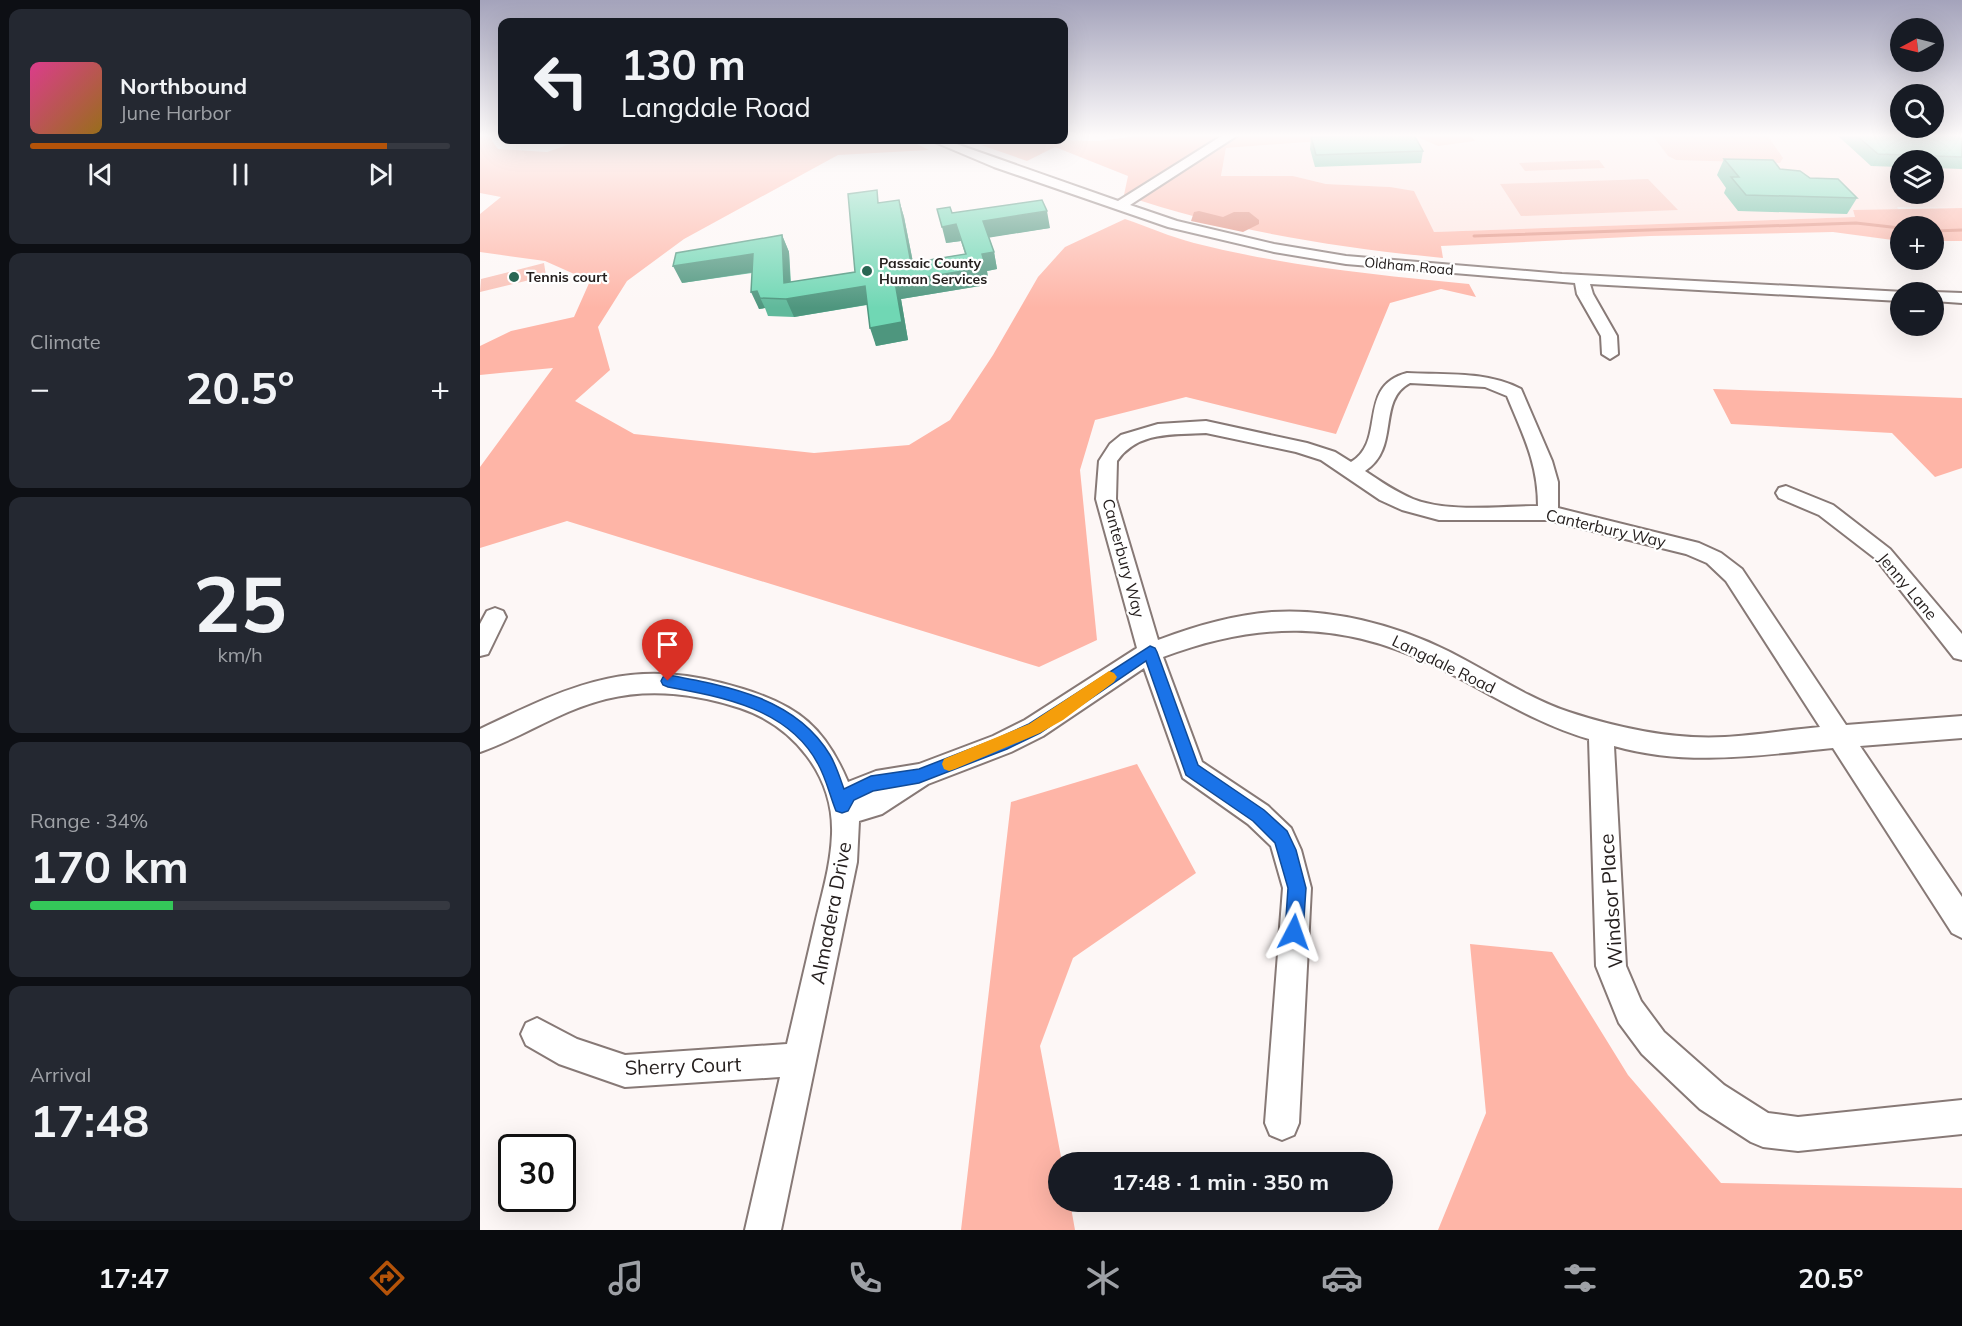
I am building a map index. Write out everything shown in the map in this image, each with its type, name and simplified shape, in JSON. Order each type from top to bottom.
[{"type":"street","name":"Oldham Road","points":[[1080,192],[1213,235],[1346,260],[1581,279],[1890,295]]},
{"type":"street","points":[[1119,206],[1142,192]]},
{"type":"street","points":[[1581,279],[1585,294],[1609,336],[1610,354]]},
{"type":"street","points":[[1944,297],[1962,298]]},
{"type":"street","points":[[1351,471],[1370,457],[1387,390],[1395,381],[1407,378],[1493,383],[1515,393],[1543,461],[1548,482],[1548,513]]},
{"type":"street","name":"Canterbury Way","points":[[1282,1124],[1297,888],[1293,869],[1281,837],[1258,815],[1192,770],[1150,652],[1106,499],[1108,461],[1117,448],[1128,439],[1169,429],[1206,427],[1300,447],[1328,456],[1387,495],[1409,505],[1439,513],[1548,513],[1692,548],[1714,558],[1734,575],[1840,736]]},
{"type":"street","name":"Jenny Lane","points":[[1786,493],[1826,510],[1883,554],[1962,651]]},
{"type":"street","points":[[480,647],[495,617]]},
{"type":"street","name":"Langdale Road","points":[[842,806],[851,811],[873,805],[919,776],[1002,744],[1034,728],[1150,652],[1202,633],[1251,623],[1297,621],[1375,632],[1416,646],[1563,721],[1658,745],[1723,748],[1962,727]]},
{"type":"street","name":"Almadera Drive","points":[[480,741],[557,705],[603,689],[668,681],[690,684],[768,708],[785,717],[813,743],[825,760],[842,806],[846,836],[843,862],[763,1230]]},
{"type":"street","name":"Windsor Place","points":[[1602,732],[1611,966],[1630,1012],[1653,1043],[1712,1096],[1762,1130],[1798,1134],[1962,1118]]},
{"type":"street","points":[[1840,736],[1962,923]]},
{"type":"street","name":"Sherry Court","points":[[537,1034],[570,1053],[625,1071],[801,1059]]},
{"type":"shaded area","points":[[769,192],[684,239],[627,281],[598,327],[610,370],[575,401],[634,434],[814,453],[909,445],[950,420],[993,355],[1038,277],[1065,247],[1125,219],[1185,241],[1262,258],[1365,273],[1469,284],[1476,297],[1441,289],[1390,303],[1336,434],[1186,397],[1095,420],[1080,470],[1097,640],[1039,667],[567,521],[480,548],[480,467],[553,368],[480,375],[480,346],[511,331],[574,317],[590,281],[545,261],[480,252],[480,214],[501,197],[480,193]]},
{"type":"shaded area","points":[[1125,192],[1415,192],[1434,232],[1855,217],[1853,210],[1962,208],[1962,241],[1944,241],[1944,216],[1890,216],[1890,240],[1833,232],[1650,236],[1441,246],[1443,258],[1362,249],[1282,236],[1163,208],[1124,195]]},
{"type":"shaded area","points":[[1395,192],[1890,192],[1890,204],[1944,204],[1944,192],[1962,192],[1962,208],[1897,207],[1899,210],[1853,210],[1855,217],[1434,232]]},
{"type":"shaded area","points":[[1506,192],[1661,192],[1678,210],[1521,216]]},
{"type":"shaded area","points":[[1199,211],[1223,217],[1234,212],[1249,212],[1259,220],[1259,224],[1243,232],[1191,221],[1194,212]]},
{"type":"shaded area","name":"Tennis court","points":[[544,263],[546,276],[480,292],[481,279]]},
{"type":"shaded area","points":[[1713,389],[1962,398],[1962,468],[1935,477],[1892,433],[1731,424]]},
{"type":"shaded area","points":[[1137,764],[1196,873],[1073,958],[1040,1046],[1060,1152],[1048,1152],[1048,1212],[1072,1212],[1075,1230],[961,1230],[1011,802]]},
{"type":"shaded area","points":[[1470,944],[1552,952],[1628,1075],[1721,1183],[1962,1188],[1962,1230],[1438,1230],[1486,1113]]},
{"type":"building","points":[[877,192],[878,203],[899,200],[911,263],[966,254],[956,224],[942,227],[937,209],[950,207],[952,213],[1042,200],[1047,211],[983,221],[994,252],[982,254],[984,261],[974,262],[975,269],[895,282],[902,322],[870,328],[865,286],[786,299],[760,298],[757,291],[751,292],[753,254],[673,266],[676,253],[782,235],[784,283],[855,272],[848,194]]},
{"type":"building","points":[[1744,192],[1851,192],[1857,198],[1746,195]]},
{"type":"waterway","points":[[1474,236],[1856,223],[1890,227]]},
{"type":"waterway","points":[[1944,231],[1962,230]]},
{"type":"slow traffic","points":[[949,764],[1002,744],[1034,728],[1057,715],[1109,677]]},
{"type":"place","name":"Passaic County Human Services","points":[[867,271]]},
{"type":"place","name":"Tennis court","points":[[514,277]]},
{"type":"route","points":[[668,681],[712,689],[768,708],[785,717],[813,743],[825,760],[842,806],[849,795],[871,784],[919,776],[1002,744],[1034,728],[1150,652],[1192,770],[1258,815],[1281,837],[1293,869],[1297,888],[1294,932]]}]
